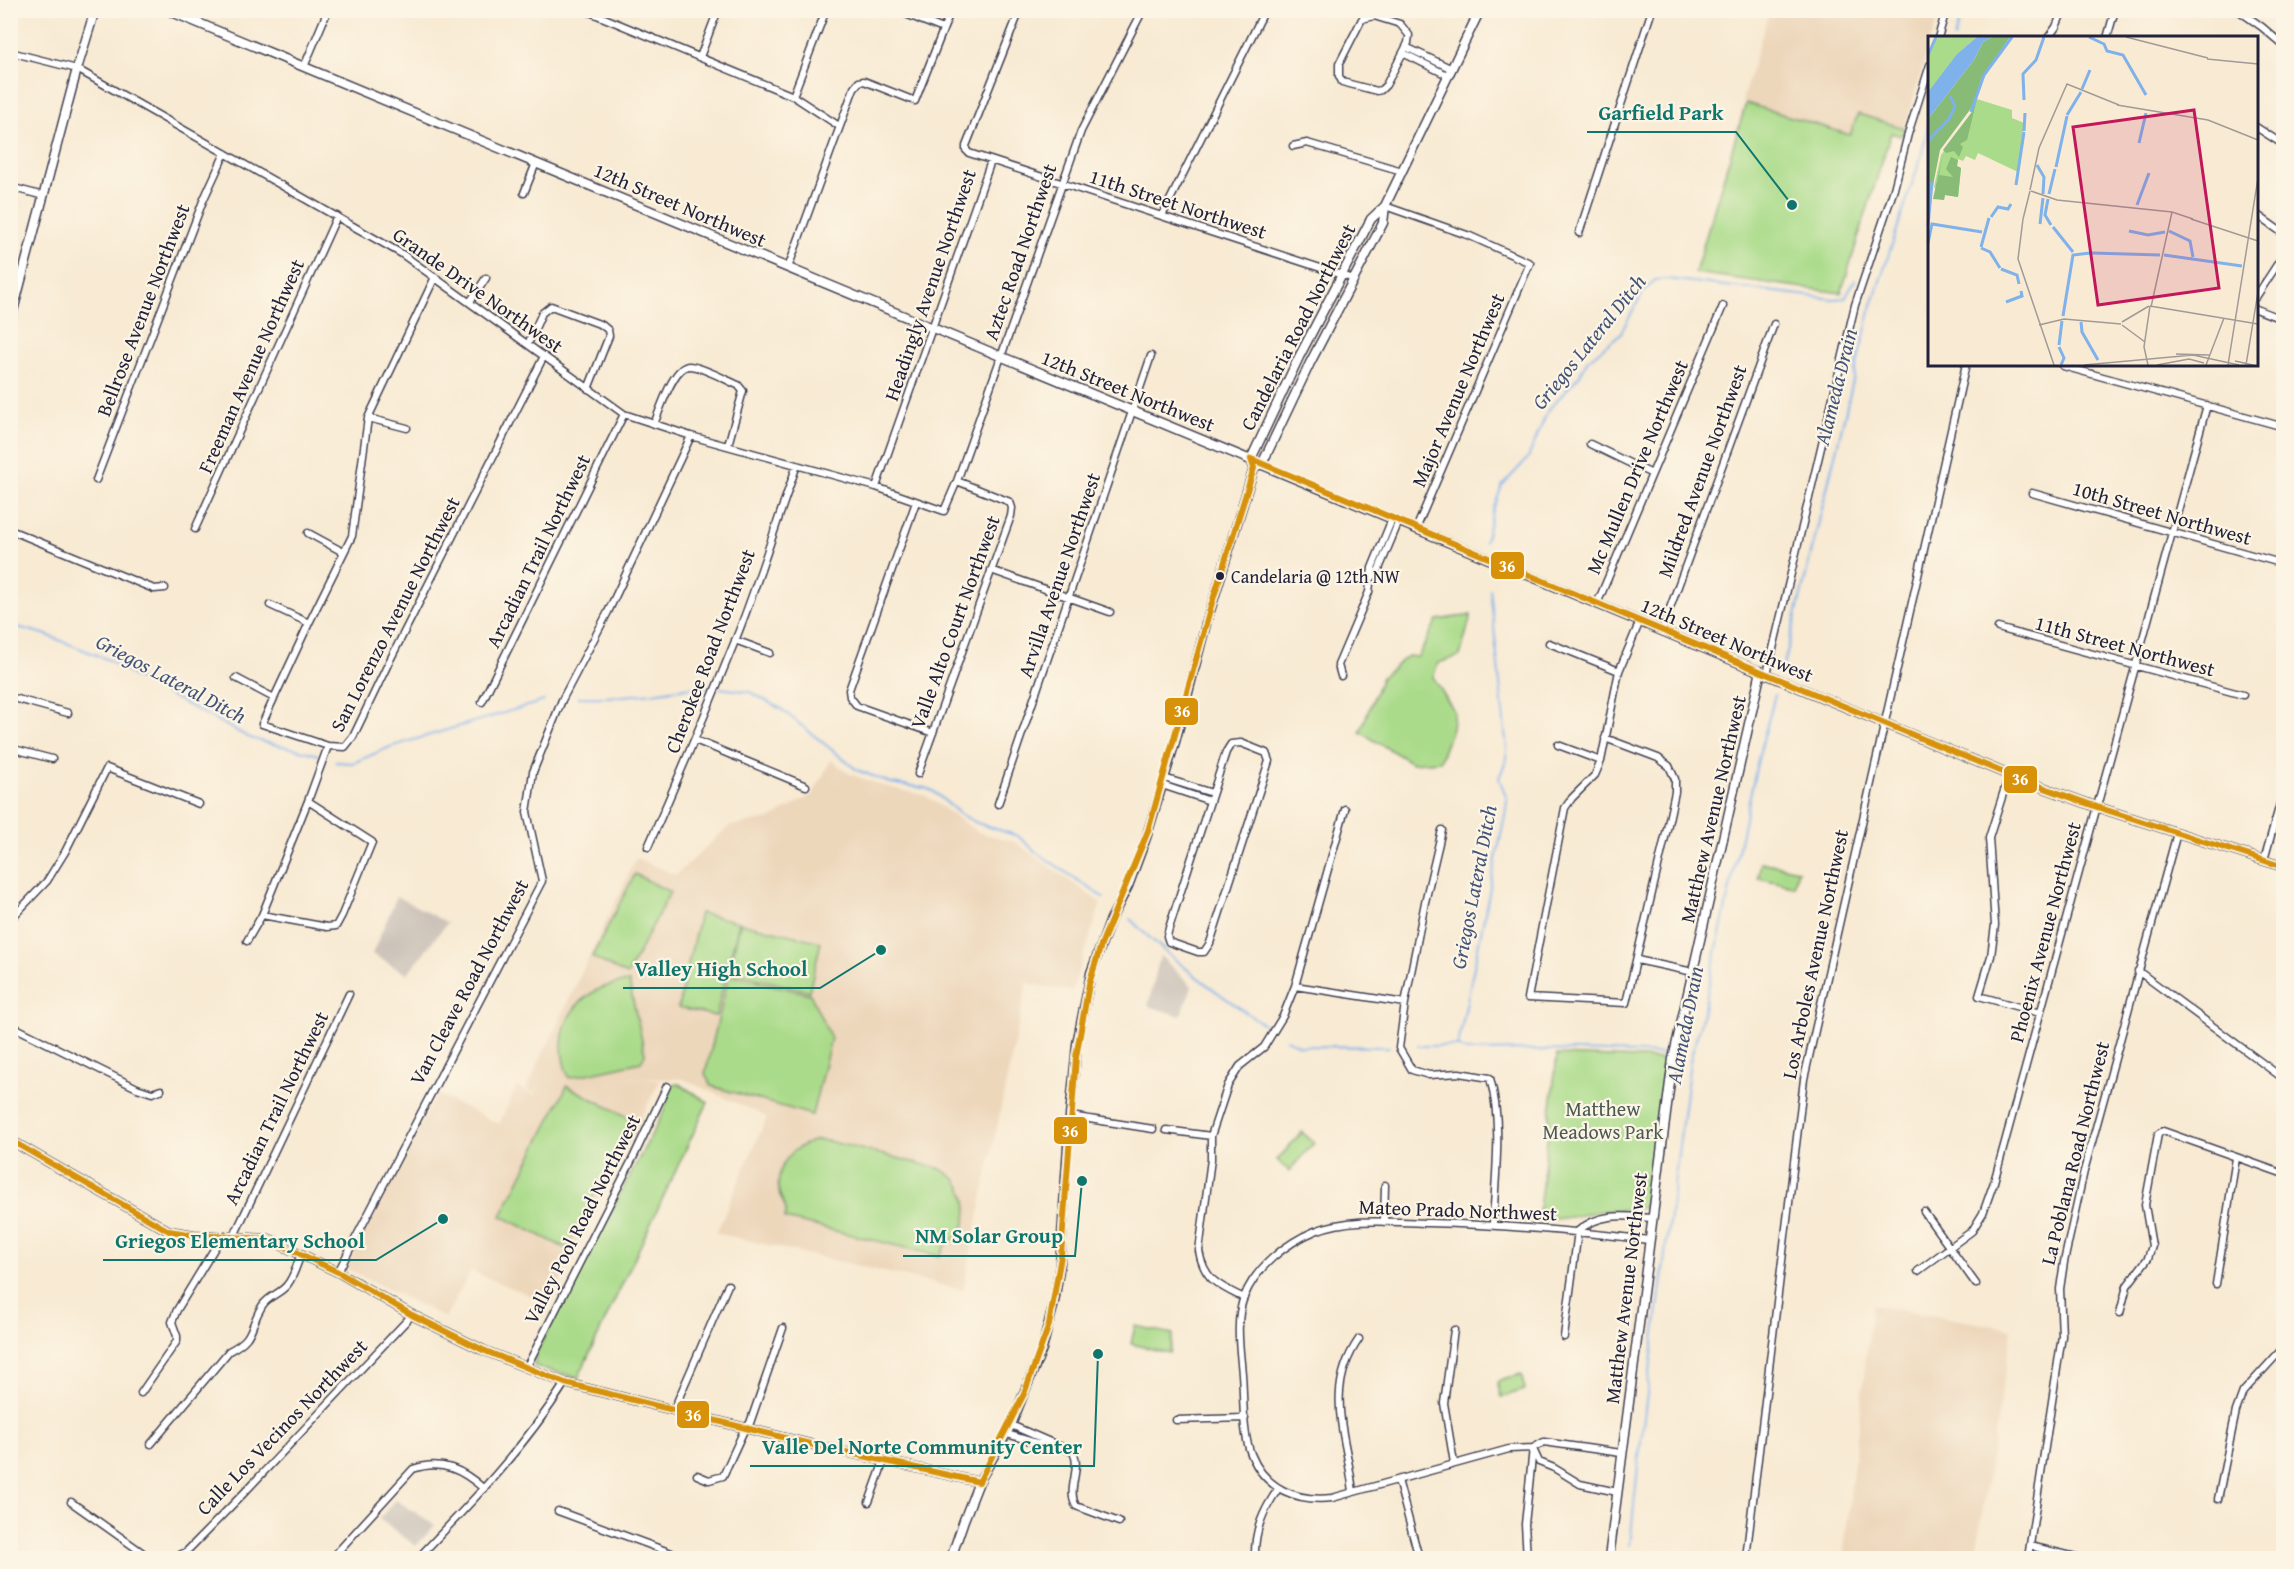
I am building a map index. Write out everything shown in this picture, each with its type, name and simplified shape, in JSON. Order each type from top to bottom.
[{"type":"main road","points":[[10,322],[77,69],[95,10]]},
{"type":"main road","name":"12th Street Northwest","points":[[167,10],[2009,775],[2097,807],[2283,867]]},
{"type":"main road","name":"Candelaria Road Northwest","points":[[1256,464],[1383,223],[1385,206],[1480,10]]},
{"type":"main road","name":"Candelaria Road Northwest","points":[[951,1558],[980,1482],[1011,1425],[1042,1349],[1054,1302],[1060,1264],[1077,1044],[1091,974],[1111,919],[1128,886],[1163,781],[1206,624],[1256,464],[1299,357],[1371,219],[1385,206]]},
{"type":"main road","name":"Matthew Avenue Northwest","points":[[1610,1557],[1621,1453],[1673,1059],[1764,673]]},
{"type":"main road","points":[[10,1140],[169,1231],[269,1239],[338,1272],[412,1315],[526,1368],[565,1383],[745,1428],[980,1482]]},
{"type":"street","points":[[304,67],[328,10]]},
{"type":"street","points":[[585,10],[793,96],[839,126]]},
{"type":"street","points":[[608,20],[611,10]]},
{"type":"street","points":[[700,57],[718,10]]},
{"type":"street","points":[[793,96],[826,10]]},
{"type":"street","points":[[896,10],[943,29]]},
{"type":"street","points":[[788,268],[854,88],[859,82],[864,81],[915,100],[951,10]]},
{"type":"street","name":"Headingly Avenue Northwest","points":[[876,487],[991,161],[969,153],[966,146],[1020,10]]},
{"type":"street","name":"Aztec Road Northwest","points":[[944,511],[957,481],[1081,131],[1143,10]]},
{"type":"street","points":[[1162,216],[1265,10]]},
{"type":"street","points":[[1579,233],[1652,10]]},
{"type":"street","points":[[1939,36],[1946,10]]},
{"type":"street","points":[[2049,36],[2063,10]]},
{"type":"street","points":[[2108,36],[2115,10]]},
{"type":"street","points":[[2238,10],[2283,46]]},
{"type":"street","points":[[2249,18],[2254,10]]},
{"type":"street","points":[[1374,16],[1400,24],[1409,35],[1404,50],[1381,90],[1370,91],[1342,82],[1339,76],[1339,64],[1362,19],[1374,16]]},
{"type":"street","points":[[1404,50],[1450,73]]},
{"type":"street","name":"Grande Drive Northwest","points":[[10,52],[77,69],[402,254],[624,414],[691,436],[876,487],[944,511]]},
{"type":"street","name":"Matthew Avenue Northwest","points":[[1764,673],[1855,305],[1894,189],[1928,68]]},
{"type":"street","points":[[2258,128],[2283,145]]},
{"type":"street","points":[[1293,146],[1307,143],[1402,171]]},
{"type":"street","name":"Bellrose Avenue Northwest","points":[[96,480],[202,201],[225,153]]},
{"type":"street","name":"11th Street Northwest","points":[[991,161],[1354,279]]},
{"type":"street","points":[[524,193],[536,163]]},
{"type":"street","points":[[10,187],[44,196]]},
{"type":"street","name":"Major Avenue Northwest","points":[[1385,206],[1470,236],[1530,263],[1416,529]]},
{"type":"street","points":[[2258,215],[2283,234]]},
{"type":"street","name":"Freeman Avenue Northwest","points":[[195,529],[337,216]]},
{"type":"street","points":[[2258,294],[2283,254]]},
{"type":"street","points":[[327,746],[262,724],[352,536],[368,418],[435,277]]},
{"type":"street","points":[[470,302],[486,278]]},
{"type":"street","points":[[528,344],[542,313],[551,306],[602,325],[608,330],[609,336],[588,389]]},
{"type":"street","name":"Mc Mullen Drive Northwest","points":[[1597,604],[1723,306]]},
{"type":"street","points":[[2258,310],[2283,320]]},
{"type":"street","name":"Mildred Avenue Northwest","points":[[1662,630],[1774,324]]},
{"type":"street","name":"San Lorenzo Avenue Northwest","points":[[247,941],[262,915],[308,801],[327,746],[345,747],[353,738],[544,356]]},
{"type":"street","name":"Arvilla Avenue Northwest","points":[[998,804],[1151,356]]},
{"type":"street","points":[[654,424],[675,375],[681,367],[691,366],[738,385],[743,392],[728,445]]},
{"type":"street","name":"Los Arboles Avenue Northwest","points":[[1746,1558],[1804,1079],[1966,366]]},
{"type":"street","points":[[2063,366],[2283,427]]},
{"type":"street","name":"Phoenix Avenue Northwest","points":[[1918,1271],[1972,1231],[1983,1214],[1994,1182],[2206,405]]},
{"type":"street","name":"Arcadian Trail Northwest","points":[[482,702],[624,414]]},
{"type":"street","points":[[368,418],[407,428]]},
{"type":"street","name":"Van Cleave Road Northwest","points":[[338,1272],[542,881],[527,812],[533,772],[562,700],[608,612],[691,436]]},
{"type":"street","points":[[1590,444],[1652,474]]},
{"type":"street","name":"Cherokee Road Northwest","points":[[648,847],[695,740],[735,640],[796,465]]},
{"type":"street","name":"Valle Alto Court Northwest","points":[[918,774],[1011,516],[1010,502],[957,481]]},
{"type":"street","name":"10th Street Northwest","points":[[2032,493],[2283,564]]},
{"type":"street","points":[[916,502],[849,690],[850,697],[857,706],[933,733]]},
{"type":"street","points":[[1341,676],[1338,665],[1369,592],[1370,579],[1378,569],[1396,520]]},
{"type":"street","points":[[10,530],[154,589],[165,588]]},
{"type":"street","points":[[308,533],[343,552]]},
{"type":"street","points":[[991,570],[1110,612]]},
{"type":"street","points":[[270,604],[309,623]]},
{"type":"street","points":[[1605,738],[1658,758],[1669,766],[1675,779],[1675,792],[1626,1003],[1528,998],[1565,808],[1596,775],[1619,671],[1640,621]]},
{"type":"street","name":"11th Street Northwest","points":[[1998,628],[2243,695]]},
{"type":"street","points":[[735,640],[770,653]]},
{"type":"street","points":[[1549,643],[1619,671]]},
{"type":"street","points":[[236,678],[274,698]]},
{"type":"street","points":[[10,697],[68,713]]},
{"type":"street","points":[[695,740],[806,786]]},
{"type":"street","points":[[1241,743],[1266,753],[1269,761],[1210,943],[1204,952],[1198,952],[1170,942],[1167,936],[1210,801],[1226,752],[1231,744],[1241,743]]},
{"type":"street","points":[[1558,745],[1601,760]]},
{"type":"street","points":[[10,748],[52,759]]},
{"type":"street","points":[[10,920],[47,881],[65,852],[107,768],[200,804]]},
{"type":"street","points":[[2009,775],[1989,838],[1995,925],[1991,956],[1979,996],[2040,1013]]},
{"type":"street","points":[[1163,781],[1212,794]]},
{"type":"street","points":[[1163,781],[1210,801]]},
{"type":"street","points":[[2264,860],[2283,790]]},
{"type":"street","points":[[262,915],[327,927],[336,926],[368,852],[372,842],[308,801]]},
{"type":"street","points":[[1244,1298],[1213,1281],[1202,1266],[1199,1251],[1212,1159],[1211,1136],[1228,1085],[1240,1066],[1264,1047],[1283,1016],[1295,986],[1345,810]]},
{"type":"street","points":[[1442,830],[1425,902],[1400,1048],[1412,1070],[1430,1075],[1459,1073],[1490,1078],[1496,1098],[1496,1163],[1492,1224]]},
{"type":"street","name":"La Poblana Road Northwest","points":[[2028,1558],[2062,1336],[2060,1289],[2064,1262],[2084,1171],[2177,833]]},
{"type":"street","points":[[1637,960],[1693,972]]},
{"type":"street","points":[[2138,970],[2283,1079]]},
{"type":"street","points":[[1295,986],[1406,1003]]},
{"type":"street","name":"Arcadian Trail Northwest","points":[[234,1236],[349,994]]},
{"type":"street","points":[[10,1025],[137,1088],[152,1093],[161,1090]]},
{"type":"street","name":"Valley Pool Road Northwest","points":[[526,1368],[667,1086]]},
{"type":"street","points":[[1070,1116],[1153,1129]]},
{"type":"street","points":[[1166,1131],[1211,1136]]},
{"type":"street","points":[[2120,1313],[2127,1286],[2148,1258],[2152,1246],[2145,1205],[2158,1134],[2163,1131],[2283,1174]]},
{"type":"street","points":[[2216,1284],[2236,1158]]},
{"type":"street","points":[[1384,1222],[1385,1185]]},
{"type":"street","points":[[1924,1212],[1976,1284]]},
{"type":"street","name":"Mateo Prado Northwest","points":[[1578,1231],[1588,1221],[1605,1216],[1652,1218]]},
{"type":"street","name":"Mateo Prado Northwest","points":[[1278,1489],[1266,1478],[1251,1455],[1245,1418],[1240,1326],[1244,1298],[1261,1271],[1275,1256],[1295,1241],[1329,1227],[1384,1222],[1492,1224],[1649,1240]]},
{"type":"street","points":[[1564,1337],[1578,1231]]},
{"type":"street","points":[[141,1393],[177,1341],[172,1322],[177,1310],[222,1236]]},
{"type":"street","points":[[151,1444],[229,1351],[243,1344],[252,1332],[261,1308],[269,1297],[286,1287],[301,1254]]},
{"type":"street","points":[[674,1409],[728,1285]]},
{"type":"street","name":"Calle Los Vecinos Northwest","points":[[173,1558],[186,1552],[412,1315]]},
{"type":"street","points":[[697,1475],[709,1480],[723,1476],[745,1428],[750,1423],[783,1328]]},
{"type":"street","points":[[1454,1330],[1444,1403],[1454,1463]]},
{"type":"street","points":[[1353,1492],[1340,1422],[1340,1387],[1347,1356],[1359,1339]]},
{"type":"street","points":[[2218,1499],[2236,1411],[2243,1392],[2283,1347]]},
{"type":"street","points":[[418,1558],[484,1489],[545,1415],[565,1383]]},
{"type":"street","points":[[1176,1420],[1245,1418]]},
{"type":"street","points":[[1011,1425],[1068,1449],[1076,1456],[1072,1500],[1076,1506],[1119,1522]]},
{"type":"street","points":[[1006,1434],[1040,1444],[1055,1444]]},
{"type":"street","points":[[1255,1558],[1259,1522],[1278,1489],[1304,1499],[1316,1500],[1509,1449],[1533,1448],[1544,1442],[1621,1453]]},
{"type":"street","points":[[1533,1448],[1539,1462],[1554,1468],[1580,1484],[1617,1492]]},
{"type":"street","points":[[1527,1558],[1525,1524],[1533,1448]]},
{"type":"street","points":[[869,1502],[884,1461]]},
{"type":"street","points":[[332,1558],[413,1469],[426,1464],[454,1467],[468,1474],[484,1489]]},
{"type":"street","points":[[1398,1480],[1419,1558]]},
{"type":"street","points":[[71,1502],[150,1558],[155,1558]]},
{"type":"street","points":[[558,1511],[685,1558]]},
{"type":"street","points":[[2030,1546],[2080,1558]]},
{"type":"street","points":[[1610,1557],[1625,1558]]},
{"type":"shaded area","points":[[1769,11],[1940,11],[1932,36],[1928,36],[1928,49],[1904,129],[1859,114],[1852,135],[1742,101]]},
{"type":"shaded area","points":[[831,760],[850,774],[880,785],[926,796],[978,832],[1015,842],[1101,903],[1072,991],[1027,983],[963,1290],[716,1233],[767,1117],[683,1079],[616,1078],[660,1080],[549,1303],[471,1271],[445,1318],[346,1268],[437,1094],[499,1124],[517,1087],[534,1095],[539,1085],[534,1093],[526,1090],[636,858],[676,875],[729,826],[770,819],[813,794]]},
{"type":"shaded area","points":[[397,896],[447,923],[407,974],[372,954]]},
{"type":"shaded area","points":[[1160,956],[1192,986],[1181,1016],[1148,1006]]},
{"type":"shaded area","points":[[1872,1305],[2012,1329],[1975,1558],[1843,1558]]},
{"type":"shaded area","points":[[396,1500],[435,1525],[416,1546],[379,1519]]},
{"type":"green space","points":[[1746,103],[1850,135],[1858,114],[1904,128],[1901,136],[1891,133],[1841,293],[1695,273]]},
{"type":"green space","points":[[1471,615],[1460,656],[1438,663],[1433,677],[1454,711],[1452,728],[1440,761],[1412,763],[1360,732],[1382,677],[1408,656],[1418,657],[1437,620]]},
{"type":"green space","points":[[1761,862],[1798,870],[1794,886],[1758,878]]},
{"type":"green space","points":[[635,874],[670,892],[627,975],[592,957]]},
{"type":"green space","points":[[700,913],[739,922],[716,1016],[678,1008]]},
{"type":"green space","points":[[740,923],[821,942],[809,991],[729,972]]},
{"type":"green space","points":[[729,975],[810,994],[831,1038],[812,1115],[711,1086],[705,1074]]},
{"type":"green space","points":[[629,982],[645,1054],[641,1062],[569,1078],[563,1060],[562,1043],[571,1013],[581,1001],[594,992],[610,985]]},
{"type":"green space","name":"Matthew Meadows Park","points":[[1557,1055],[1665,1059],[1645,1207],[1557,1219],[1538,1219]]},
{"type":"green space","points":[[679,1084],[708,1102],[578,1378],[534,1366],[536,1353],[664,1111],[671,1085]]},
{"type":"green space","points":[[567,1086],[632,1119],[567,1249],[501,1216]]},
{"type":"green space","points":[[1302,1132],[1314,1143],[1289,1171],[1277,1160]]},
{"type":"green space","points":[[817,1140],[941,1169],[955,1179],[964,1194],[967,1215],[962,1229],[945,1247],[940,1256],[785,1219],[785,1207],[778,1182],[783,1165],[793,1152]]},
{"type":"green space","points":[[1135,1326],[1173,1334],[1169,1353],[1131,1344]]},
{"type":"green space","points":[[1521,1374],[1525,1390],[1501,1397],[1497,1382]]},
{"type":"waterway","name":"Alameda Drain","points":[[1955,36],[1963,10]]},
{"type":"waterway","name":"Alameda Drain","points":[[1784,665],[1870,311],[1921,157],[1928,127]]},
{"type":"waterway","name":"Griegos Lateral Ditch","points":[[1485,542],[1502,486],[1528,458],[1548,410],[1580,375],[1587,361],[1620,334],[1644,291],[1655,280],[1667,279],[1834,299],[1845,298],[1855,280]]},
{"type":"waterway","name":"Griegos Lateral Ditch","points":[[1418,1046],[1458,1045],[1506,810],[1507,799],[1499,778],[1507,759],[1507,750],[1490,589]]},
{"type":"waterway","name":"Griegos Lateral Ditch","points":[[10,625],[44,634],[109,660],[133,676],[248,737],[318,755]]},
{"type":"waterway","name":"Griegos Lateral Ditch","points":[[578,697],[625,696],[688,687],[709,687]]},
{"type":"waterway","name":"Griegos Lateral Ditch","points":[[720,688],[750,692],[781,709],[857,770],[891,783],[933,791],[960,814],[977,823],[1018,836],[1036,852],[1104,898]]},
{"type":"waterway","name":"Alameda Drain","points":[[1630,1545],[1639,1456],[1690,1061],[1702,1017],[1758,759],[1775,695]]},
{"type":"waterway","name":"Griegos Lateral Ditch","points":[[335,762],[353,763],[390,747],[544,701]]},
{"type":"waterway","name":"Griegos Lateral Ditch","points":[[1130,919],[1194,975],[1265,1025]]},
{"type":"waterway","name":"Griegos Lateral Ditch","points":[[1286,1039],[1301,1046],[1389,1047]]},
{"type":"waterway","points":[[1457,1046],[1466,1051],[1545,1050],[1668,1054]]},
{"type":"transit line","name":"36","points":[[1251,459],[2009,775],[2097,807],[2284,867]]},
{"type":"transit line","name":"36","points":[[10,1140],[169,1231],[194,1235],[269,1239],[338,1272],[412,1315],[483,1350],[565,1383],[814,1445],[979,1482],[1024,1394],[1049,1325],[1061,1256],[1076,1057],[1089,984],[1101,945],[1148,831],[1211,606],[1254,468],[1251,459]]},
{"type":"place","name":"Garfield Park","points":[[1792,205]]},
{"type":"place","name":"Candelaria @ 12th NW","points":[[1220,576]]},
{"type":"place","name":"Valley High School","points":[[881,950]]},
{"type":"place","name":"NM Solar Group","points":[[1082,1181]]},
{"type":"place","name":"Griegos Elementary School","points":[[443,1219]]},
{"type":"place","name":"Valle Del Norte Community Center","points":[[1098,1354]]}]
